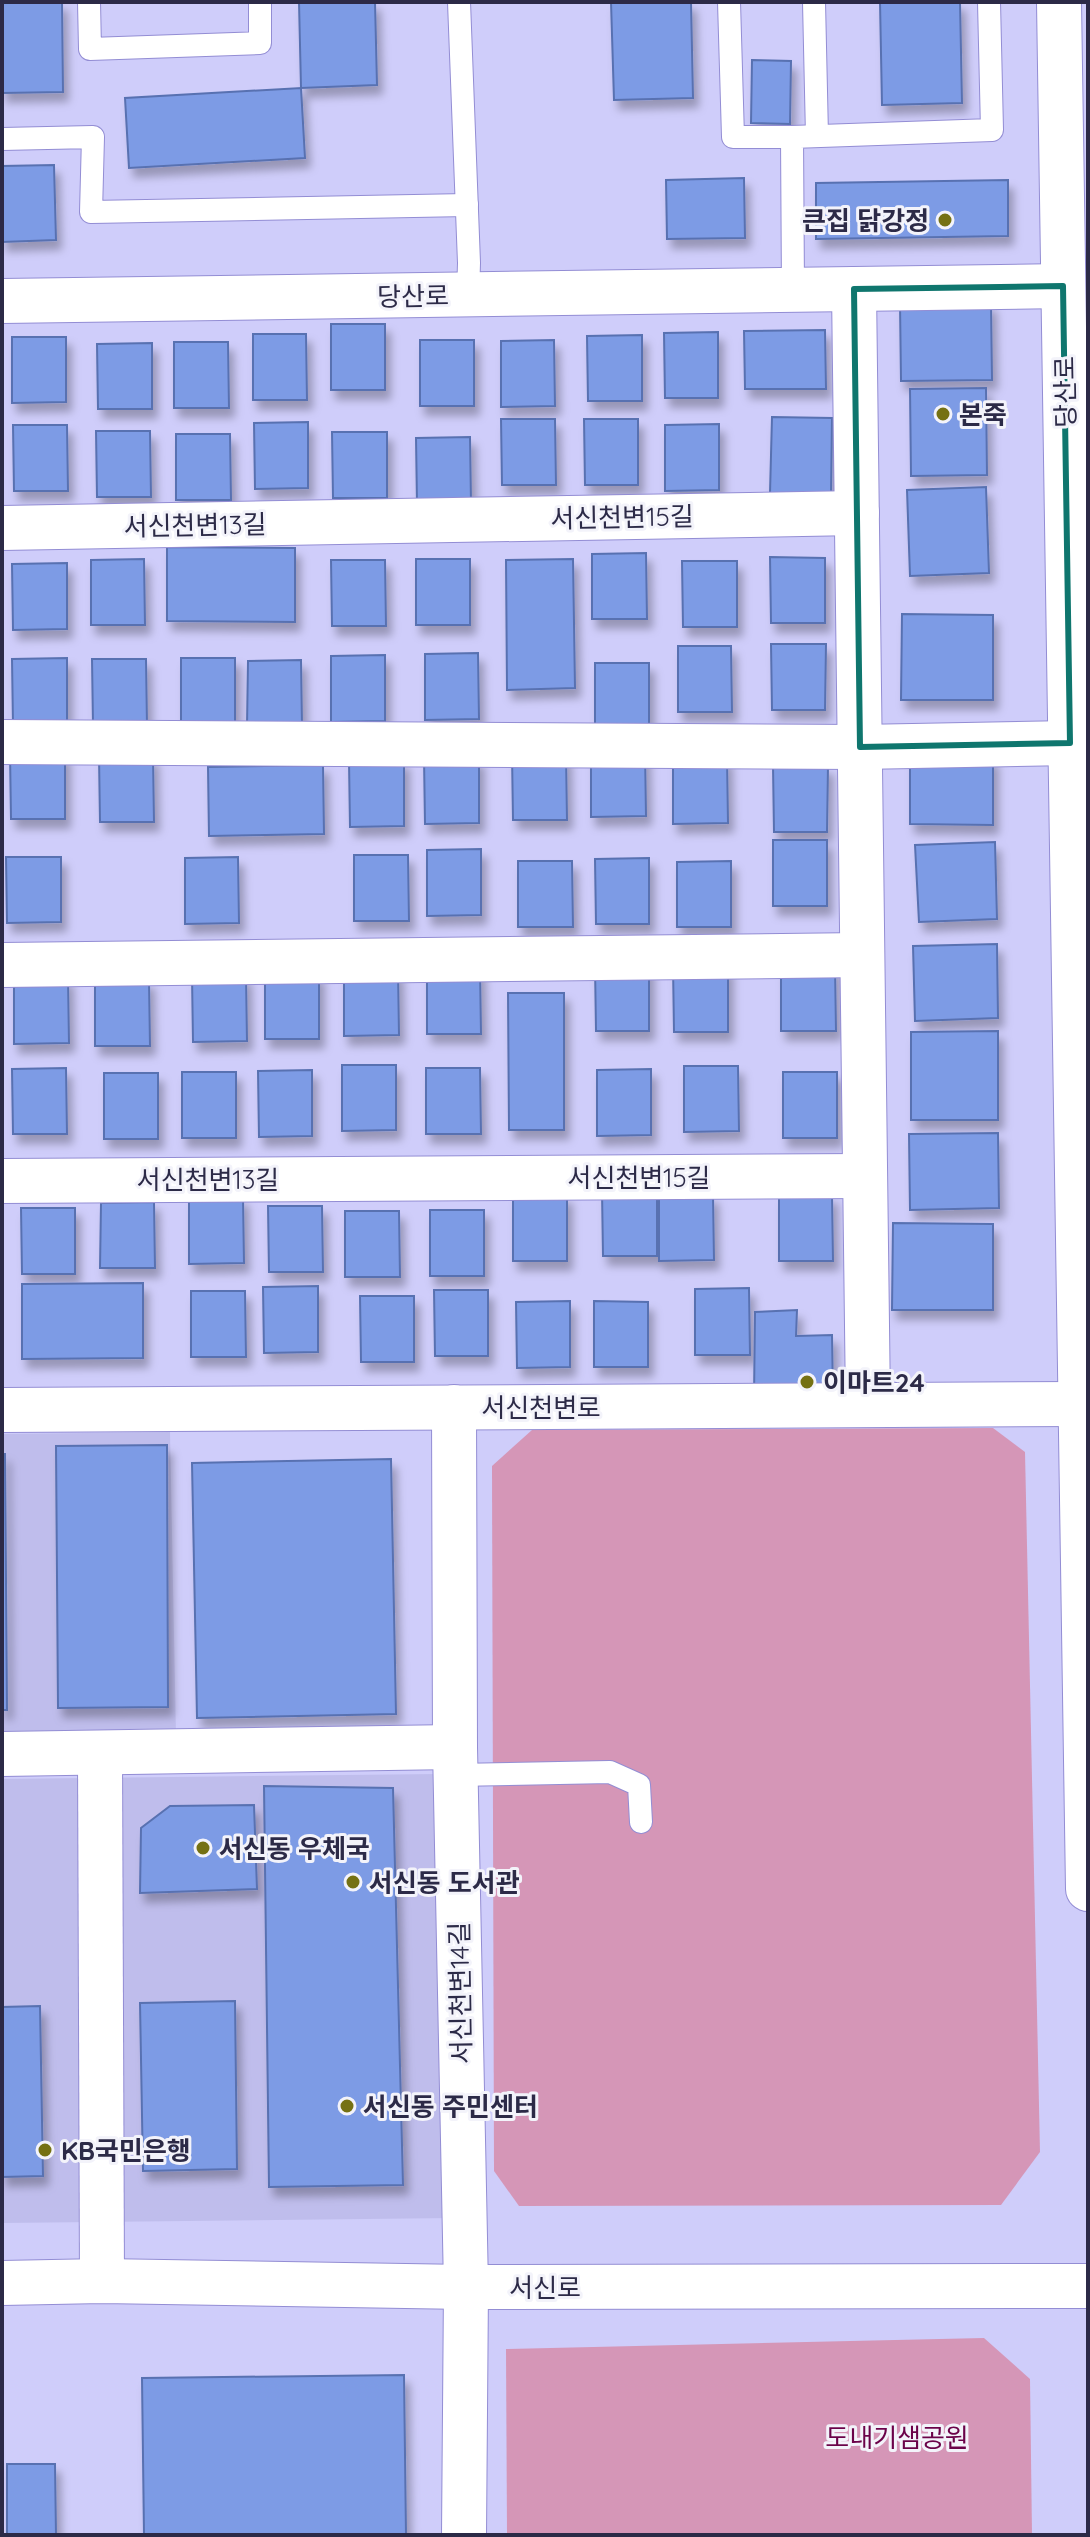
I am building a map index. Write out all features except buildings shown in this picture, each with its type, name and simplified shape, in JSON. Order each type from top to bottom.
[{"type":"street","name":"당산로","points":[[1059,2],[1076,286],[1070,743],[1080,811],[1080,1404],[1088,1889]]},
{"type":"street","name":"당산로","points":[[2,301],[1076,286]]},
{"type":"street","points":[[854,289],[868,1405]]},
{"type":"street","name":"서신천변15길","points":[[387,522],[857,513]]},
{"type":"street","name":"서신천변13길","points":[[2,528],[387,522]]},
{"type":"street","points":[[2,742],[860,747],[1070,743]]},
{"type":"street","points":[[2,965],[862,955]]},
{"type":"street","name":"서신천변15길","points":[[413,1178],[865,1176]]},
{"type":"street","name":"서신천변13길","points":[[2,1181],[413,1178]]},
{"type":"street","name":"서신천변로","points":[[2,1410],[1080,1404]]},
{"type":"street","name":"서신천변14길","points":[[454,1407],[455,1761],[466,2287],[464,2535]]},
{"type":"street","points":[[100,1753],[102,2281]]},
{"type":"street","points":[[18,1754],[455,1761]]},
{"type":"street","name":"서신로","points":[[2,2283],[102,2281],[466,2287],[1088,2286]]},
{"type":"lane","points":[[89,2],[90,49],[260,43],[260,2]]},
{"type":"lane","points":[[459,2],[468,295]]},
{"type":"lane","points":[[729,2],[733,137],[992,130],[989,2]]},
{"type":"lane","points":[[814,2],[817,136]]},
{"type":"lane","points":[[2,139],[93,137],[91,212],[467,205]]},
{"type":"lane","points":[[792,137],[793,290]]},
{"type":"lane","points":[[455,1761],[610,1772],[639,1785],[641,1822]]},
{"type":"highlighted area","points":[[1063,286],[1070,743],[860,747],[854,289]]},
{"type":"shaded area","points":[[170,1432],[176,1737],[2,1740],[2,1434]]},
{"type":"shaded area","points":[[438,1774],[454,2218],[2,2223],[2,1779]]},
{"type":"green space","points":[[993,1428],[1025,1452],[1040,2152],[1001,2205],[519,2206],[494,2171],[492,1466],[532,1430]]},
{"type":"green space","name":"도내기샘공원","points":[[984,2338],[1030,2379],[1032,2535],[507,2535],[506,2349]]},
{"type":"place","name":"큰집 닭강정","points":[[945,220]]},
{"type":"place","name":"본죽","points":[[943,414]]},
{"type":"place","name":"이마트24","points":[[807,1382]]},
{"type":"place","name":"서신동 우체국","points":[[203,1848]]},
{"type":"place","name":"서신동 도서관","points":[[353,1882]]},
{"type":"place","name":"서신동 주민센터","points":[[347,2106]]},
{"type":"place","name":"KB국민은행","points":[[45,2150]]}]
